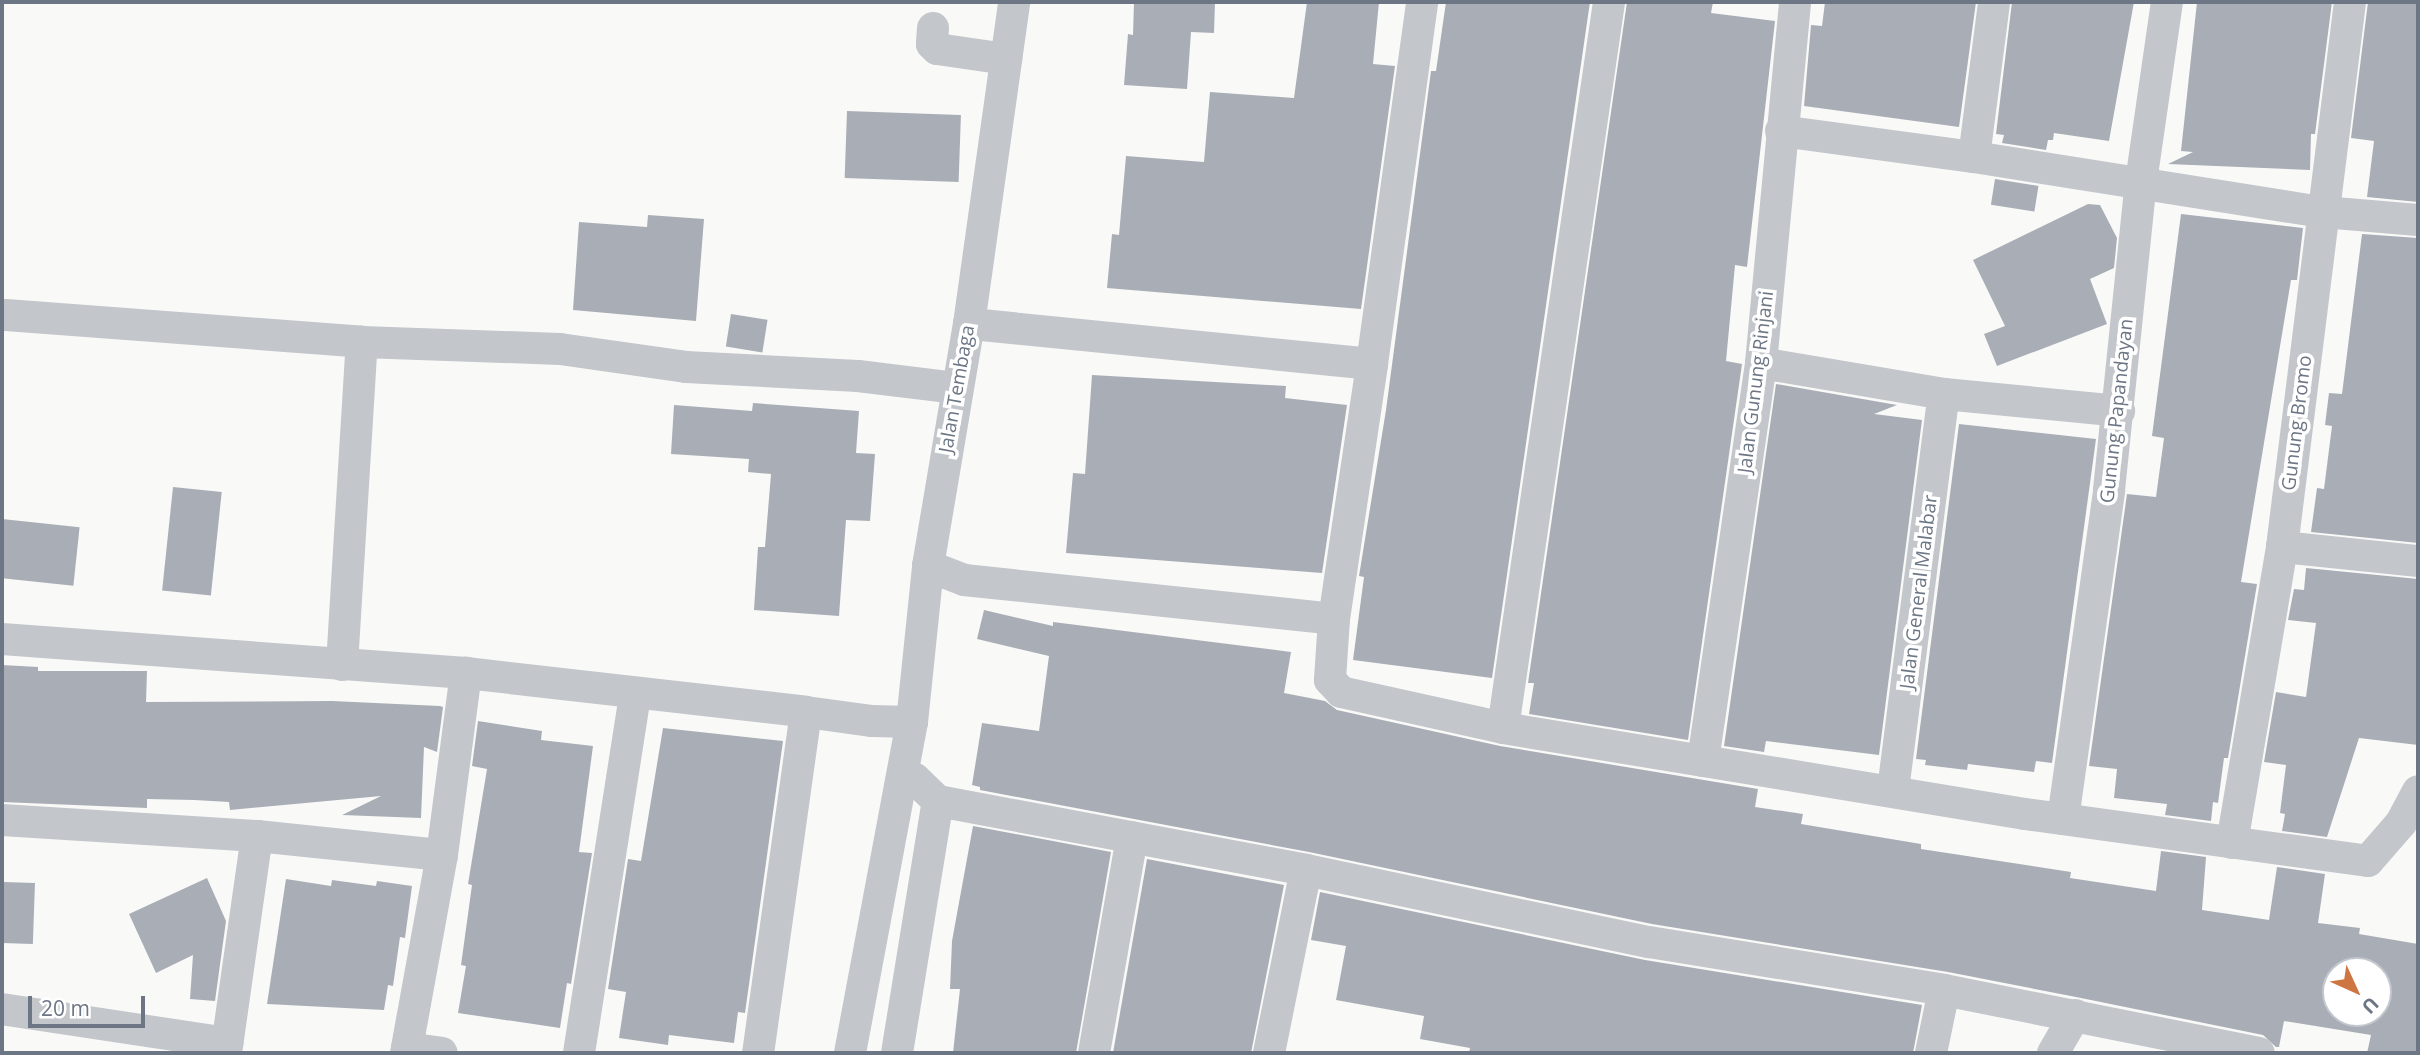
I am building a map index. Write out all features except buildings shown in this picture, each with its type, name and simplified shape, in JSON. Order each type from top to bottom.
[{"type":"street","name":"Jalan Tembaga","points":[[850,1053],[912,722],[928,566],[969,324],[986,56],[1014,2]]},
{"type":"street","points":[[1422,2],[1334,619],[1330,680],[1337,690],[1503,728],[2063,819],[2368,861],[2409,825],[2418,791]]},
{"type":"street","points":[[1503,728],[1609,2]]},
{"type":"street","name":"Jalan Gunung Rinjani","points":[[1703,761],[1761,363],[1795,2]]},
{"type":"street","points":[[1974,157],[1994,2]]},
{"type":"street","name":"Gunung Papandayan","points":[[2063,819],[2119,411],[2141,182],[2167,2]]},
{"type":"street","name":"Gunung Bromo","points":[[2232,843],[2282,547],[2350,2]]},
{"type":"street","points":[[933,28],[934,47],[986,56]]},
{"type":"street","points":[[1781,131],[1974,157],[2323,212],[2418,220]]},
{"type":"street","points":[[6,315],[362,342],[560,349],[686,367],[858,376],[957,388]]},
{"type":"street","points":[[969,324],[1372,364]]},
{"type":"street","points":[[342,665],[362,342]]},
{"type":"street","points":[[1761,363],[1944,394],[2119,411]]},
{"type":"street","name":"Jalan General Malabar","points":[[1893,790],[1944,394]]},
{"type":"street","points":[[2282,547],[2418,561]]},
{"type":"street","points":[[928,566],[964,580],[1334,619]]},
{"type":"street","points":[[2,639],[466,673],[872,721],[912,722]]},
{"type":"street","points":[[442,1053],[406,1051],[442,855],[466,673]]},
{"type":"street","points":[[579,1053],[635,694]]},
{"type":"street","points":[[758,1053],[819,715]]},
{"type":"street","points":[[903,776],[915,779],[938,801],[1306,870],[1649,942],[1944,990],[2257,1053]]},
{"type":"street","points":[[897,1053],[938,801]]},
{"type":"street","points":[[2,820],[257,836],[442,855]]},
{"type":"street","points":[[2,1009],[227,1048],[257,836]]},
{"type":"street","points":[[1094,1053],[1132,837]]},
{"type":"street","points":[[1278,1052],[1306,870]]},
{"type":"street","points":[[1931,1053],[1944,990]]},
{"type":"street","points":[[2053,1053],[2076,1015]]}]
